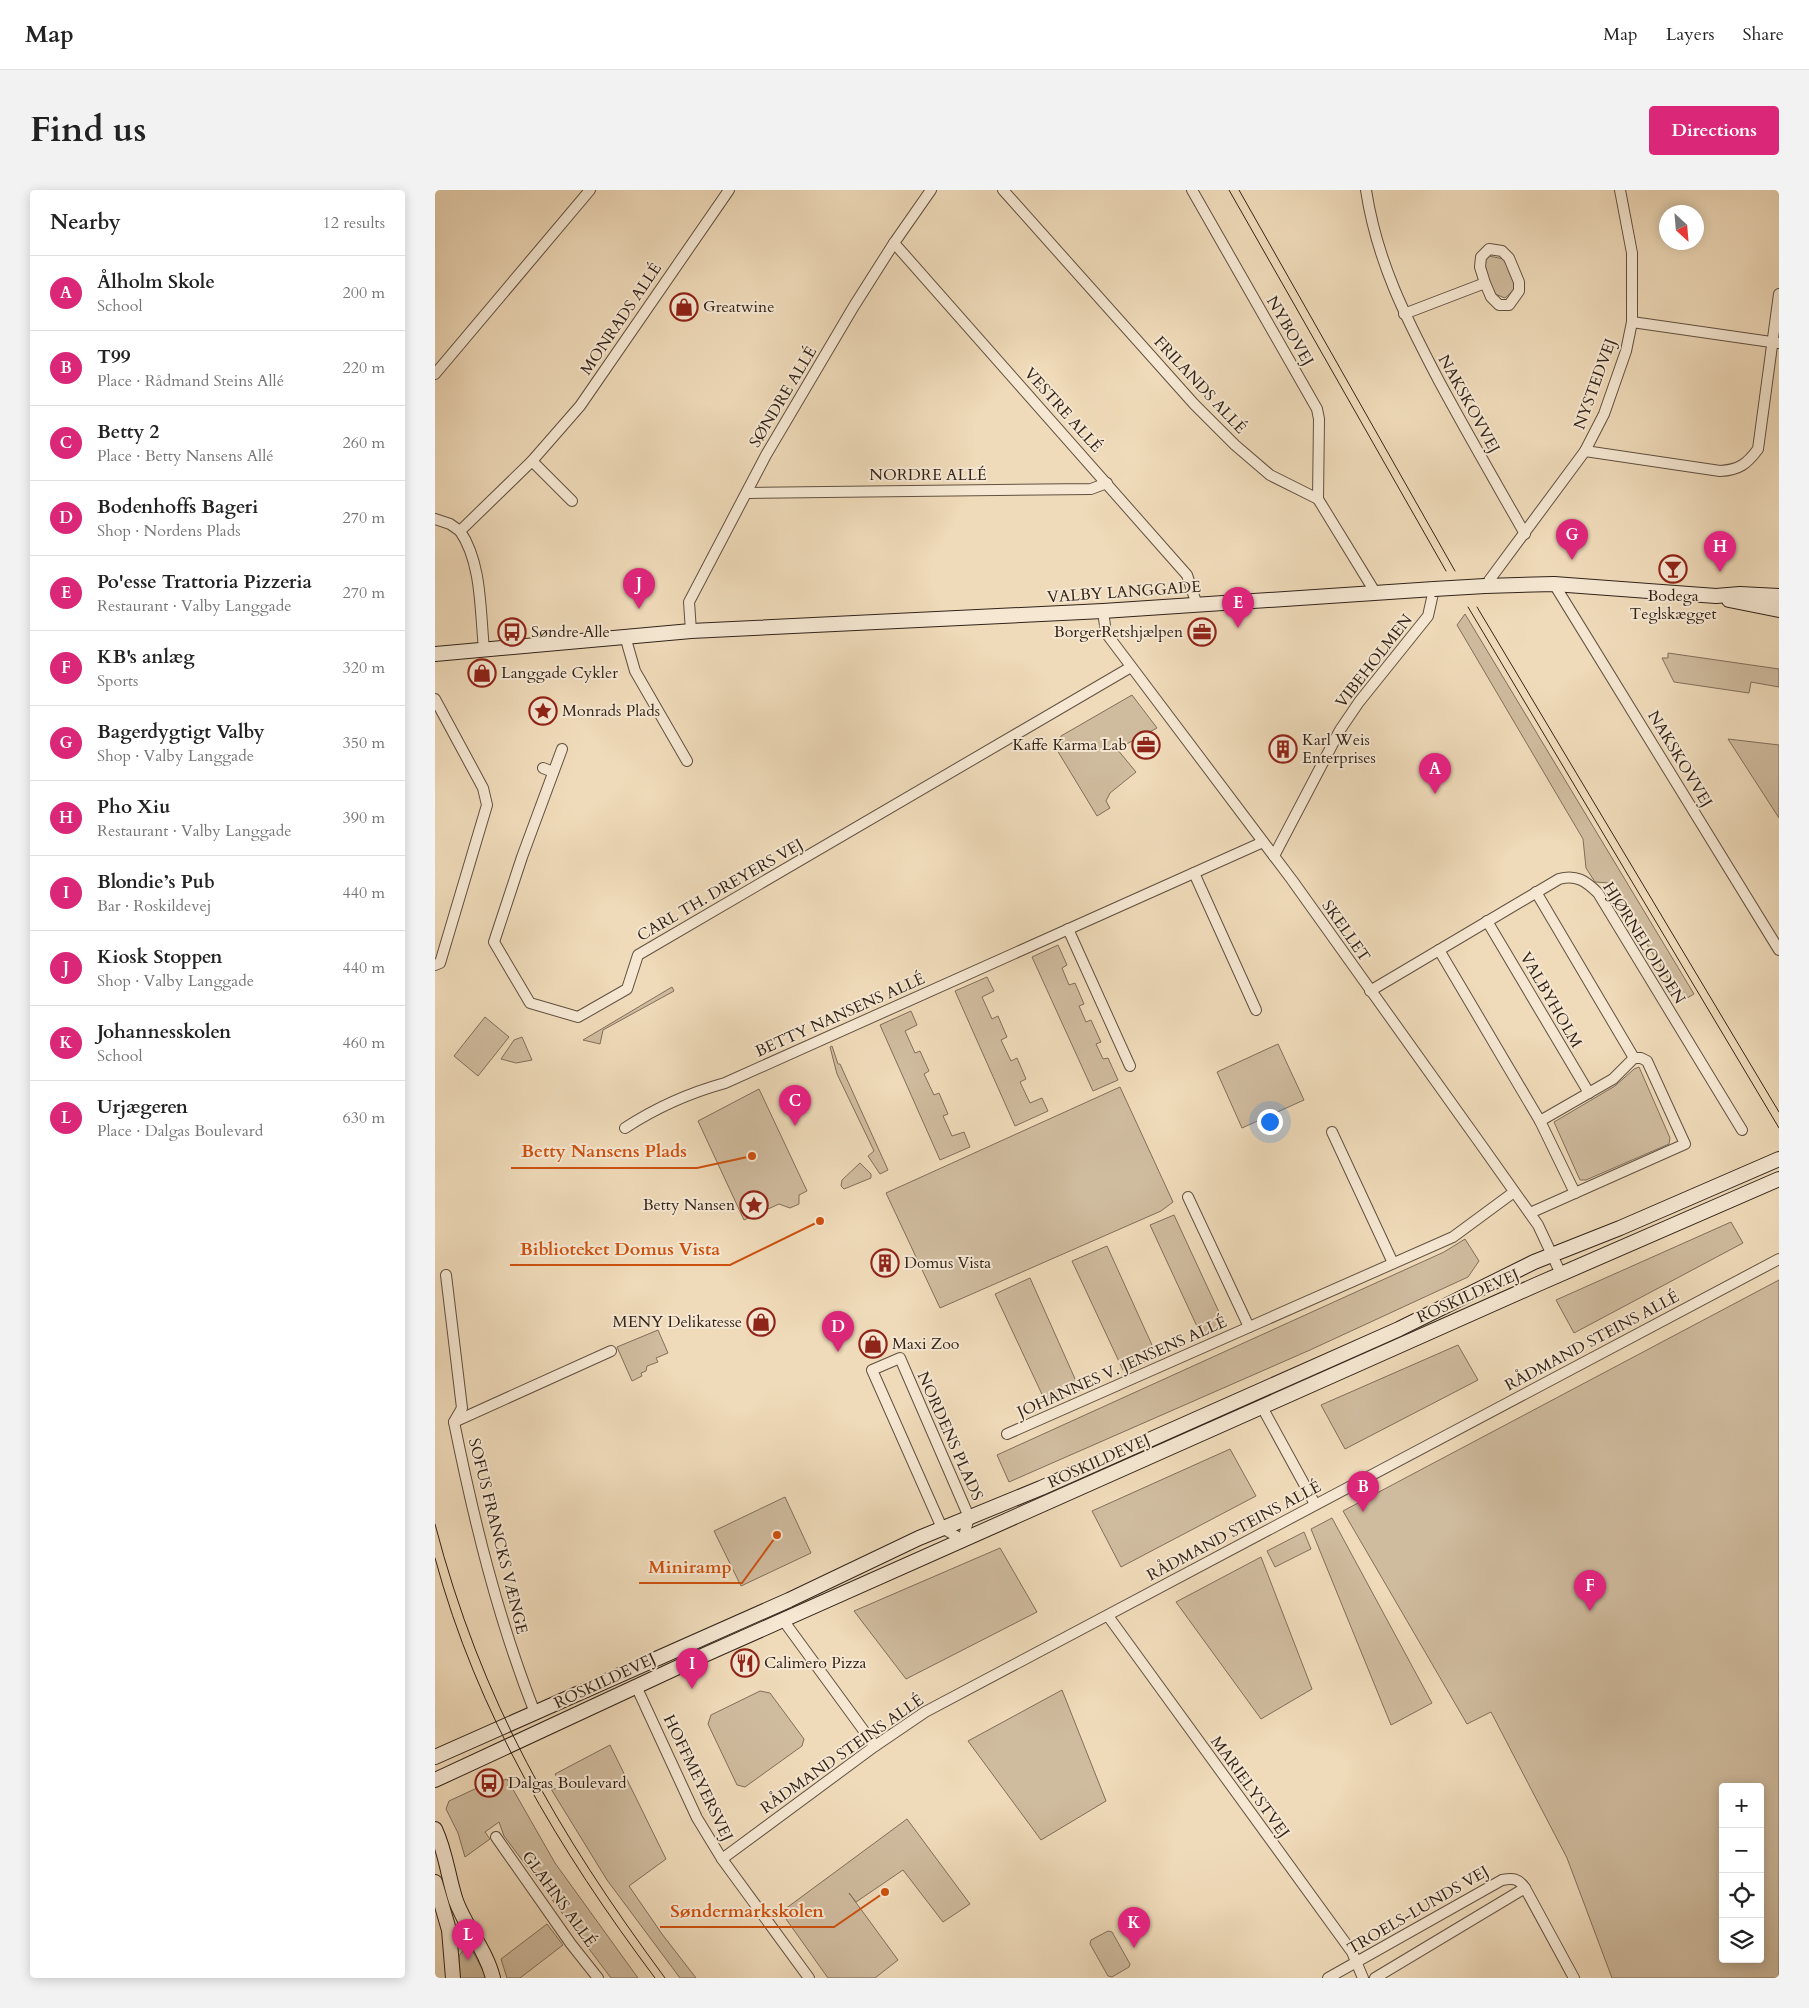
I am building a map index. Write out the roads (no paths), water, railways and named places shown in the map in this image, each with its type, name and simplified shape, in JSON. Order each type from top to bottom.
[{"type":"street","points":[[435,374],[591,190]]},
{"type":"street","name":"MONRADS ALLÉ","points":[[460,531],[532,461],[580,406],[729,190]]},
{"type":"street","name":"SØNDRE ALLÉ","points":[[691,631],[689,602],[766,455],[894,243],[931,190]]},
{"type":"street","name":"FRILANDS ALLÉ","points":[[1003,190],[1194,404],[1235,445],[1270,475],[1318,500]]},
{"type":"street","name":"NYBOVEJ","points":[[1192,190],[1317,409],[1319,418],[1318,500]]},
{"type":"street","name":"NAKSKOVVEJ","points":[[1366,190],[1371,220],[1385,271],[1404,314],[1470,438],[1525,534]]},
{"type":"street","name":"NYSTEDVEJ","points":[[1485,586],[1585,451],[1604,414],[1626,351],[1632,322],[1632,253],[1620,190]]},
{"type":"street","name":"VESTRE ALLÉ","points":[[894,243],[1187,575],[1197,605]]},
{"type":"street","points":[[1489,250],[1502,252],[1509,258],[1519,282],[1519,291],[1509,305],[1499,306],[1491,297],[1485,283],[1480,267],[1481,257],[1489,250]]},
{"type":"street","points":[[1404,314],[1485,283]]},
{"type":"street","points":[[1585,451],[1713,470],[1735,470],[1748,462],[1758,449],[1776,343],[1779,294]]},
{"type":"street","points":[[1632,322],[1776,343]]},
{"type":"street","points":[[532,461],[572,501]]},
{"type":"street","name":"NORDRE ALLÉ","points":[[747,493],[1091,488],[1107,483]]},
{"type":"street","points":[[1318,500],[1375,592]]},
{"type":"street","points":[[435,519],[450,524],[460,531],[469,544],[474,559],[484,649]]},
{"type":"street","name":"NAKSKOVVEJ","points":[[1554,584],[1779,950]]},
{"type":"street","name":"VALBY LANGGADE","points":[[435,654],[691,631],[1103,611],[1485,586],[1554,584],[1716,596],[1779,610]]},
{"type":"street","name":"VIBEHOLMEN","points":[[1274,856],[1340,730],[1363,697],[1428,616],[1434,589]]},
{"type":"street","name":"VALBY LANGGADE","points":[[1716,596],[1740,594],[1779,596]]},
{"type":"street","name":"SKELLET","points":[[1103,611],[1105,633],[1274,856],[1530,1213],[1561,1274]]},
{"type":"street","points":[[625,636],[635,671],[687,761]]},
{"type":"street","name":"CARL TH. DREYERS VEJ","points":[[562,750],[514,880],[494,942],[530,1003],[578,1017],[627,989],[638,955],[1131,667]]},
{"type":"street","points":[[435,699],[483,788],[487,805],[440,963],[435,965]]},
{"type":"street","points":[[543,768],[553,772]]},
{"type":"street","name":"BETTY NANSENS ALLÉ","points":[[625,1128],[651,1110],[696,1091],[733,1080],[1263,842]]},
{"type":"street","points":[[1194,873],[1256,1010]]},
{"type":"street","name":"HJØRNELODDEN","points":[[1370,991],[1559,879],[1569,876],[1589,883],[1598,893],[1742,1130]]},
{"type":"street","points":[[1536,892],[1634,1058]]},
{"type":"street","name":"VALBYHOLM","points":[[1487,921],[1589,1093]]},
{"type":"street","points":[[1068,929],[1130,1066]]},
{"type":"street","points":[[1439,950],[1540,1121],[1575,1193]]},
{"type":"street","points":[[1530,1213],[1685,1144],[1647,1062],[1641,1058],[1634,1058],[1613,1080],[1540,1121]]},
{"type":"street","points":[[1332,1132],[1393,1263]]},
{"type":"street","name":"ROSKILDEVEJ","points":[[435,1757],[789,1600],[942,1528],[1041,1488],[1399,1329],[1552,1254],[1620,1228],[1779,1159]]},
{"type":"street","name":"ROSKILDEVEJ","points":[[435,1780],[783,1620],[1561,1274],[1779,1180]]},
{"type":"street","name":"JOHANNES V. JENSENS ALLÉ","points":[[1007,1434],[1453,1237],[1514,1192]]},
{"type":"street","name":"JOHANNES V. JENSENS ALLÉ","points":[[1188,1198],[1249,1327]]},
{"type":"street","name":"RÅDMAND STEINS ALLÉ","points":[[722,1859],[875,1746],[925,1712],[1779,1260]]},
{"type":"street","name":"SOFUS FRANCKS VÆNGE","points":[[446,1275],[462,1408],[454,1422],[467,1488],[494,1589],[535,1713]]},
{"type":"street","points":[[454,1422],[611,1351]]},
{"type":"street","name":"NORDENS PLADS","points":[[942,1528],[872,1370],[899,1358],[969,1517],[963,1540]]},
{"type":"street","points":[[1262,1407],[1315,1504]]},
{"type":"street","points":[[942,1528],[963,1540]]},
{"type":"street","name":"MARIELYSTVEJ","points":[[1108,1616],[1352,1952],[1363,1978]]},
{"type":"street","points":[[783,1620],[875,1746]]},
{"type":"street","name":"HOFFMEYERSVEJ","points":[[636,1686],[697,1818],[722,1859],[809,1978]]},
{"type":"street","points":[[535,1713],[542,1730]]},
{"type":"street","points":[[435,1829],[456,1901],[464,1920],[489,1962],[493,1978]]},
{"type":"street","name":"GLAHNS ALLÉ","points":[[496,1837],[598,1978]]},
{"type":"street","name":"TROELS-LUNDS VEJ","points":[[1328,1978],[1356,1964],[1502,1880],[1513,1878],[1520,1881],[1525,1888]]},
{"type":"street","points":[[435,1882],[449,1930],[453,1978]]},
{"type":"street","points":[[1375,1978],[1525,1888],[1574,1978]]},
{"type":"tram line","points":[[1229,190],[1446,571]]},
{"type":"tram line","points":[[1239,190],[1455,571]]},
{"type":"tram line","points":[[1468,607],[1779,1128]]},
{"type":"tram line","points":[[1477,607],[1779,1112]]},
{"type":"tram line","points":[[435,1524],[475,1649],[527,1763],[557,1817],[590,1870],[665,1978]]},
{"type":"tram line","points":[[435,1558],[453,1616],[474,1671],[498,1726],[525,1778],[554,1830],[586,1880],[655,1978]]},
{"type":"place","name":"Greatwine","points":[[684,307]]},
{"type":"place","name":"Bagerdygtigt Valby","points":[[1572,560]]},
{"type":"place","name":"Bodega Teglskægget","points":[[1673,569]]},
{"type":"place","name":"Pho Xiu","points":[[1720,572]]},
{"type":"place","name":"Kiosk Stoppen","points":[[639,609]]},
{"type":"place","name":"Po'esse Trattoria Pizzeria","points":[[1238,628]]},
{"type":"place","name":"Søndre Alle","points":[[512,632]]},
{"type":"place","name":"BorgerRetshjælpen","points":[[1202,632]]},
{"type":"place","name":"Langgade Cykler","points":[[482,673]]},
{"type":"place","name":"Monrads Plads","points":[[543,711]]},
{"type":"place","name":"Kaffe Karma Lab","points":[[1146,745]]},
{"type":"place","name":"Karl Weis Enterprises","points":[[1283,749]]},
{"type":"place","name":"Ålholm Skole","points":[[1435,794]]},
{"type":"place","name":"Betty 2","points":[[795,1126]]},
{"type":"place","name":"Betty Nansens Plads","points":[[752,1156]]},
{"type":"place","name":"Betty Nansen","points":[[754,1205]]},
{"type":"place","name":"Biblioteket Domus Vista","points":[[820,1221]]},
{"type":"place","name":"Domus Vista","points":[[885,1263]]},
{"type":"place","name":"MENY Delikatesse","points":[[761,1322]]},
{"type":"place","name":"Maxi Zoo","points":[[873,1344]]},
{"type":"place","name":"Bodenhoffs Bageri","points":[[838,1352]]},
{"type":"place","name":"T99","points":[[1363,1512]]},
{"type":"place","name":"Miniramp","points":[[777,1535]]},
{"type":"place","name":"KB's anlæg","points":[[1590,1611]]},
{"type":"place","name":"Calimero Pizza","points":[[745,1663]]},
{"type":"place","name":"Blondie’s Pub","points":[[692,1689]]},
{"type":"place","name":"Dalgas Boulevard","points":[[489,1783]]},
{"type":"place","name":"Søndermarkskolen","points":[[885,1892]]},
{"type":"place","name":"Johannesskolen","points":[[1134,1948]]},
{"type":"place","name":"Urjægeren","points":[[468,1960]]}]
